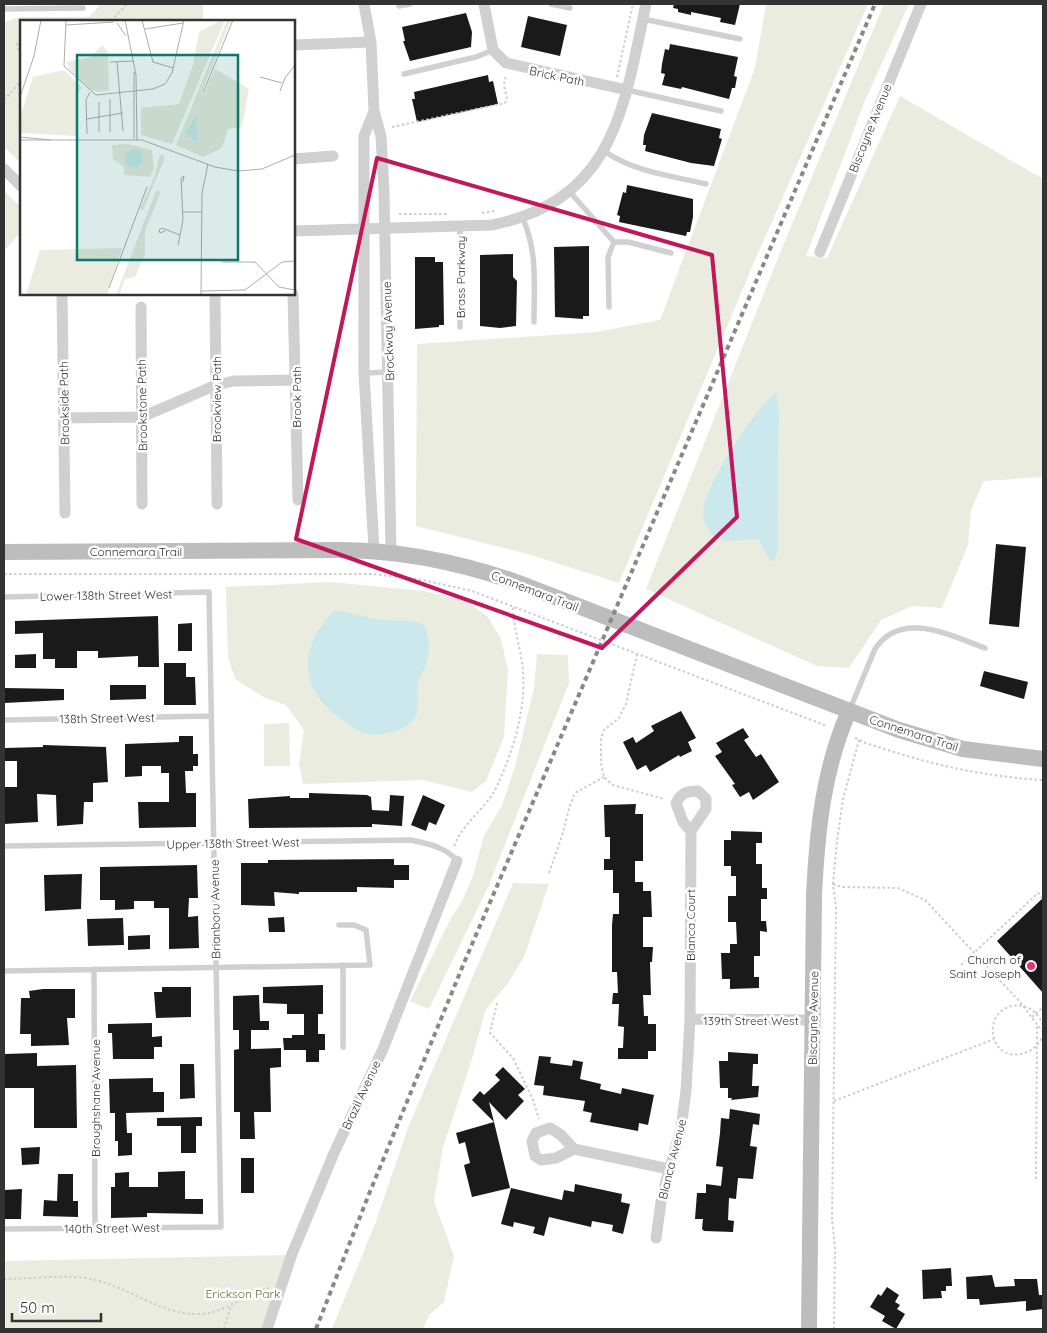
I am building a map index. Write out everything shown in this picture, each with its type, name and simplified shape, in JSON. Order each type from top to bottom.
[{"type":"street","name":"Brockway Avenue","points":[[364,4],[371,42],[374,111],[381,136],[389,372],[391,552]]},
{"type":"street","points":[[484,4],[493,50],[508,64]]},
{"type":"street","name":"Brass Parkway","points":[[295,231],[492,225],[522,217],[544,208],[580,181],[604,151],[618,122],[646,4]]},
{"type":"street","name":"Biscayne Avenue","points":[[820,252],[920,4]]},
{"type":"street","points":[[295,45],[371,42]]},
{"type":"street","name":"Brick Path","points":[[508,64],[627,90]]},
{"type":"street","name":"Brockway Avenue","points":[[374,111],[364,136],[364,373],[374,550]]},
{"type":"street","points":[[295,159],[333,156]]},
{"type":"street","points":[[4,169],[20,185]]},
{"type":"street","name":"Brookside Path","points":[[62,295],[65,513]]},
{"type":"street","name":"Brookview Path","points":[[216,295],[217,504]]},
{"type":"street","name":"Brook Path","points":[[293,295],[297,380],[298,500]]},
{"type":"street","name":"Brookstone Path","points":[[141,307],[142,504]]},
{"type":"street","points":[[64,418],[142,417],[216,385],[234,381],[297,380]]},
{"type":"street","name":"Connemara Trail","points":[[4,552],[374,550],[448,562],[508,580],[899,730],[990,754],[1043,758]]},
{"type":"street","name":"Biscayne Avenue","points":[[809,1329],[817,841],[828,767],[849,711]]},
{"type":"street","points":[[676,803],[680,796],[688,791],[698,791],[706,798],[706,809],[691,831]]},
{"type":"street","name":"Blanca Court","points":[[676,803],[684,822],[691,831],[690,1019]]},
{"type":"street","name":"Brazil Avenue","points":[[267,1329],[292,1254],[334,1152],[383,1049],[454,857]]},
{"type":"street","name":"139th Street West","points":[[690,1019],[813,1020]]},
{"type":"street","name":"Blanca Avenue","points":[[656,1238],[662,1195],[685,1108],[690,1019]]},
{"type":"street","points":[[574,1149],[556,1158],[541,1160],[535,1156],[532,1141],[536,1133],[542,1129],[550,1128],[556,1130],[574,1149],[669,1169]]},
{"type":"lane","points":[[399,6],[410,4]]},
{"type":"lane","points":[[551,4],[570,8]]},
{"type":"lane","points":[[4,8],[15,6],[82,8]]},
{"type":"lane","points":[[643,19],[740,39]]},
{"type":"lane","points":[[404,74],[476,57],[493,50]]},
{"type":"lane","points":[[627,90],[721,111]]},
{"type":"lane","points":[[604,151],[633,167],[706,184]]},
{"type":"lane","points":[[569,191],[601,230],[614,242],[628,242],[672,253]]},
{"type":"lane","points":[[522,217],[529,230],[534,250],[534,322]]},
{"type":"lane","name":"Brass Parkway","points":[[460,227],[460,327]]},
{"type":"lane","points":[[608,307],[608,257],[614,242]]},
{"type":"lane","points":[[364,373],[389,372]]},
{"type":"lane","name":"Lower 138th Street West","points":[[4,597],[209,592]]},
{"type":"lane","name":"Brianboru Avenue","points":[[209,592],[221,1226]]},
{"type":"lane","points":[[849,711],[875,649],[880,640],[890,633],[904,627],[926,628],[986,648]]},
{"type":"lane","name":"138th Street West","points":[[4,720],[211,716]]},
{"type":"lane","name":"Upper 138th Street West","points":[[4,846],[411,840],[432,845],[454,857]]},
{"type":"lane","points":[[4,971],[370,965],[366,930],[354,925],[339,925]]},
{"type":"lane","points":[[343,965],[343,1047]]},
{"type":"lane","name":"Broughshane Avenue","points":[[94,969],[95,1228]]},
{"type":"lane","name":"140th Street West","points":[[4,1229],[221,1226]]},
{"type":"path","points":[[111,20],[126,4]]},
{"type":"path","points":[[614,88],[633,4]]},
{"type":"path","points":[[17,43],[20,52]]},
{"type":"path","points":[[392,126],[505,103],[507,98],[504,83],[508,64]]},
{"type":"path","points":[[4,100],[20,82]]},
{"type":"path","points":[[481,213],[498,210]]},
{"type":"path","points":[[398,214],[457,214]]},
{"type":"path","points":[[4,574],[371,574],[445,584],[472,591],[513,606],[840,731],[859,740],[915,759],[963,771],[1004,778],[1043,780]]},
{"type":"path","points":[[454,857],[465,825],[485,804],[495,790],[515,736],[520,713],[523,678],[513,606]]},
{"type":"path","points":[[637,653],[626,704],[619,718],[604,730],[600,748],[604,777],[618,788],[647,793],[676,803]]},
{"type":"path","points":[[834,1329],[836,907],[833,884],[843,799],[859,740]]},
{"type":"path","points":[[549,873],[562,836],[570,804],[576,793],[604,777]]},
{"type":"path","points":[[833,884],[842,888],[898,888],[925,900],[1023,1006],[1043,1033],[1037,1047],[1030,1052],[1016,1055],[1003,1050],[994,1040],[993,1027],[997,1016],[1012,1006],[1023,1006],[1037,1013],[1043,1025]]},
{"type":"path","points":[[961,965],[1038,893],[1043,898]]},
{"type":"path","points":[[497,1003],[490,1034],[513,1058],[533,1100],[542,1129]]},
{"type":"path","points":[[1032,1017],[1043,1007]]},
{"type":"path","points":[[1036,1179],[1038,1024]]},
{"type":"path","points":[[834,1101],[994,1040]]},
{"type":"path","points":[[1037,1079],[1043,1079]]},
{"type":"path","points":[[4,1279],[89,1278],[170,1309],[194,1314],[202,1314],[231,1305],[258,1290],[280,1288]]},
{"type":"path","points":[[224,1329],[231,1305]]},
{"type":"highlighted area","points":[[377,158],[712,255],[737,517],[602,648],[296,539]]},
{"type":"green space","points":[[101,4],[203,4],[203,20],[20,20],[20,162],[4,147],[4,22],[20,17],[89,17]]},
{"type":"green space","points":[[766,4],[868,4],[755,260],[619,583],[528,554],[416,526],[417,344],[596,332],[660,320],[755,68]]},
{"type":"green space","points":[[884,4],[909,4],[866,98],[806,256],[827,258],[900,96],[1043,179],[1043,477],[984,481],[971,510],[968,545],[942,608],[912,606],[881,620],[849,668],[817,666],[646,589],[780,253]],"holes":[[[779,412],[778,550],[774,561],[758,539],[752,539]]]},
{"type":"green space","points":[[4,191],[20,206],[20,233],[4,251]]},
{"type":"green space","points":[[330,582],[423,591],[465,600],[488,617],[501,639],[508,670],[504,737],[486,781],[472,792],[423,780],[303,784],[299,764],[304,730],[286,705],[265,698],[235,679],[228,657],[226,587]]},
{"type":"green space","points":[[537,654],[568,655],[569,683],[489,885],[429,1009],[410,1001],[451,918],[462,901],[473,876],[484,836],[502,805],[515,767],[534,688]]},
{"type":"green space","points":[[289,723],[290,766],[264,766],[264,724]]},
{"type":"green space","points":[[513,883],[549,884],[524,957],[508,983],[485,1011],[473,1056],[443,1147],[434,1201],[454,1256],[444,1302],[429,1315],[423,1329],[332,1329],[375,1224],[409,1125]]},
{"type":"green space","name":"Erickson Park","points":[[295,1255],[270,1329],[4,1329],[4,1261]]},
{"type":"water","points":[[776,392],[779,412],[778,550],[774,562],[769,559],[758,539],[729,541],[713,535],[705,524],[703,511],[706,498],[732,448],[755,415]]},
{"type":"water","points":[[334,611],[381,620],[409,621],[424,625],[428,636],[429,652],[418,683],[417,713],[411,722],[401,729],[387,733],[364,733],[341,719],[317,695],[310,681],[309,653],[322,625]]},
{"type":"building","points":[[674,4],[740,4],[735,25],[720,22],[721,18],[691,12],[691,15],[678,12],[678,9],[673,8]]},
{"type":"building","points":[[466,13],[472,32],[471,47],[410,61],[403,41],[405,41],[402,27]]},
{"type":"building","points":[[528,16],[567,25],[560,56],[521,47]]},
{"type":"building","points":[[670,44],[738,57],[734,76],[737,77],[735,88],[732,88],[729,99],[682,87],[681,89],[662,85],[665,74],[661,73],[662,64],[665,49],[669,50]]},
{"type":"building","points":[[488,75],[489,82],[493,81],[498,104],[417,122],[412,99],[415,99],[414,92]]},
{"type":"building","points":[[652,113],[721,129],[719,138],[722,139],[714,166],[691,163],[645,151],[646,145],[643,145],[644,135]]},
{"type":"building","points":[[627,185],[693,199],[693,217],[690,232],[687,232],[686,236],[619,222],[620,216],[617,215],[623,192],[626,193]]},
{"type":"building","points":[[589,246],[589,316],[583,316],[583,319],[555,317],[554,247]]},
{"type":"building","points":[[513,254],[513,277],[517,281],[516,326],[500,328],[480,326],[480,255]]},
{"type":"building","points":[[415,257],[435,257],[435,262],[443,262],[444,325],[439,325],[439,327],[415,329]]},
{"type":"building","points":[[996,544],[1026,547],[1019,627],[989,624]]},
{"type":"building","points":[[158,616],[159,667],[138,667],[138,656],[98,658],[98,651],[77,651],[77,668],[55,668],[55,659],[43,659],[43,633],[15,634],[15,621]]},
{"type":"building","points":[[192,623],[192,651],[178,651],[178,624]]},
{"type":"building","points":[[36,654],[36,668],[15,668],[15,655]]},
{"type":"building","points":[[164,663],[186,663],[186,677],[195,677],[196,705],[164,705]]},
{"type":"building","points":[[984,671],[1028,682],[1024,699],[980,686]]},
{"type":"building","points":[[110,685],[146,685],[146,699],[110,700]]},
{"type":"building","points":[[4,688],[64,689],[64,700],[4,703]]},
{"type":"building","points":[[681,711],[696,738],[688,742],[692,751],[680,757],[679,755],[650,772],[646,765],[637,770],[623,742],[633,737],[636,743],[654,731],[651,726]]},
{"type":"building","points":[[743,728],[749,737],[744,740],[756,757],[761,754],[779,782],[753,800],[749,792],[740,797],[732,785],[735,784],[715,756],[722,752],[716,743]]},
{"type":"building","points":[[179,736],[193,736],[193,754],[198,754],[198,766],[193,766],[193,771],[185,771],[186,793],[196,793],[196,827],[139,828],[138,802],[169,802],[169,773],[161,773],[161,766],[142,766],[142,776],[125,777],[125,744],[179,742]]},
{"type":"building","points":[[43,745],[106,747],[108,782],[93,783],[93,802],[84,802],[83,824],[57,826],[56,795],[37,794],[38,822],[4,824],[5,787],[17,787],[17,761],[4,761],[4,748],[43,747]]},
{"type":"building","points":[[309,793],[367,795],[371,797],[372,810],[389,811],[390,795],[404,796],[402,826],[372,824],[372,827],[249,828],[248,799],[290,796],[290,798],[309,798]]},
{"type":"building","points":[[423,795],[445,805],[436,825],[429,822],[426,831],[411,825]]},
{"type":"building","points":[[636,804],[635,814],[643,814],[643,861],[635,861],[635,882],[643,882],[643,891],[651,891],[652,917],[643,917],[643,947],[653,947],[652,962],[650,962],[651,995],[643,995],[644,1016],[648,1016],[648,1024],[656,1024],[656,1051],[648,1051],[648,1059],[618,1059],[618,1048],[623,1048],[624,1027],[618,1026],[619,1004],[612,1004],[613,993],[618,993],[617,972],[612,972],[612,925],[613,914],[619,914],[619,893],[613,893],[613,870],[604,870],[604,859],[610,859],[610,837],[605,837],[604,805]]},
{"type":"building","points":[[731,831],[762,832],[762,843],[756,843],[756,864],[762,864],[762,888],[767,888],[767,899],[761,899],[761,921],[766,921],[767,932],[760,931],[760,956],[754,956],[754,977],[759,977],[759,988],[730,989],[730,979],[722,979],[721,953],[730,953],[730,944],[737,944],[736,922],[728,922],[728,896],[736,896],[736,876],[731,876],[731,866],[724,866],[724,840],[731,840]]},
{"type":"building","points":[[394,859],[394,865],[409,865],[409,880],[394,880],[394,888],[357,887],[357,892],[299,892],[299,894],[274,892],[275,906],[241,905],[241,863],[268,863],[268,860]]},
{"type":"building","points":[[197,865],[198,898],[189,898],[188,917],[198,916],[199,948],[169,949],[169,908],[154,908],[154,901],[134,901],[134,909],[115,910],[115,900],[100,900],[100,867]]},
{"type":"building","points":[[82,874],[81,909],[45,911],[44,875]]},
{"type":"building","name":"Church of Saint Joseph","points":[[1043,898],[1043,993],[997,941]]},
{"type":"building","points":[[284,917],[285,932],[269,932],[268,918]]},
{"type":"building","points":[[123,918],[124,945],[88,946],[87,919]]},
{"type":"building","points":[[150,935],[150,949],[128,950],[128,936]]},
{"type":"building","points":[[323,985],[323,1014],[318,1014],[318,1034],[325,1034],[325,1050],[319,1050],[319,1062],[306,1062],[306,1050],[284,1050],[283,1038],[292,1038],[292,1035],[304,1035],[304,1014],[287,1014],[287,1004],[263,1003],[263,987]]},
{"type":"building","points":[[162,987],[191,987],[191,1017],[156,1018],[154,992],[162,992]]},
{"type":"building","points":[[75,989],[75,1018],[67,1018],[69,1045],[31,1046],[31,1034],[20,1034],[21,998],[30,998],[29,991]]},
{"type":"building","points":[[259,995],[260,1021],[269,1021],[269,1030],[251,1030],[251,1049],[281,1048],[281,1067],[270,1068],[271,1112],[254,1112],[255,1139],[240,1139],[240,1112],[234,1112],[234,1050],[239,1049],[239,1030],[233,1030],[233,996]]},
{"type":"building","points":[[152,1023],[152,1037],[162,1036],[162,1047],[154,1047],[154,1059],[113,1059],[112,1033],[108,1033],[108,1024]]},
{"type":"building","points":[[728,1052],[758,1054],[758,1064],[753,1064],[752,1086],[759,1086],[758,1097],[731,1100],[732,1098],[728,1098],[728,1088],[720,1088],[719,1061],[728,1061]]},
{"type":"building","points":[[37,1053],[37,1066],[76,1065],[77,1128],[34,1128],[34,1088],[4,1088],[4,1054]]},
{"type":"building","points":[[539,1056],[551,1057],[550,1063],[572,1066],[573,1060],[583,1062],[580,1079],[601,1084],[600,1089],[621,1094],[622,1088],[654,1095],[648,1125],[639,1123],[638,1131],[590,1122],[592,1113],[583,1111],[585,1101],[543,1095],[544,1086],[534,1085]]},
{"type":"building","points":[[180,1064],[194,1064],[195,1098],[180,1099]]},
{"type":"building","points":[[503,1067],[525,1089],[518,1095],[524,1101],[506,1120],[489,1102],[494,1122],[472,1100],[480,1091],[484,1095],[500,1080],[495,1075]]},
{"type":"building","points":[[153,1078],[153,1092],[164,1092],[164,1112],[126,1113],[127,1133],[132,1133],[132,1155],[118,1156],[118,1141],[115,1141],[115,1113],[110,1113],[109,1079]]},
{"type":"building","points":[[730,1109],[760,1114],[759,1125],[753,1124],[750,1146],[757,1147],[753,1179],[738,1178],[736,1199],[729,1198],[728,1220],[734,1221],[733,1232],[704,1231],[702,1229],[703,1219],[695,1219],[697,1193],[706,1193],[706,1184],[721,1186],[723,1167],[716,1166],[721,1118],[729,1119]]},
{"type":"building","points":[[202,1117],[202,1126],[196,1126],[196,1153],[181,1153],[181,1126],[157,1126],[157,1118]]},
{"type":"building","points":[[494,1122],[510,1188],[472,1197],[464,1165],[470,1163],[465,1142],[459,1144],[456,1133]]},
{"type":"building","points":[[40,1147],[39,1164],[22,1165],[21,1148]]},
{"type":"building","points":[[241,1158],[254,1158],[254,1193],[241,1193]]},
{"type":"building","points":[[185,1171],[185,1199],[203,1199],[203,1214],[147,1213],[147,1217],[111,1218],[111,1187],[115,1187],[115,1173],[129,1172],[129,1187],[158,1187],[158,1172]]},
{"type":"building","points":[[58,1174],[73,1174],[73,1201],[78,1201],[78,1217],[43,1216],[44,1200],[57,1201]]},
{"type":"building","points":[[575,1184],[622,1194],[621,1202],[630,1204],[623,1234],[612,1231],[613,1225],[592,1221],[591,1227],[549,1217],[544,1236],[533,1233],[535,1227],[514,1222],[513,1227],[501,1224],[511,1188],[562,1200],[564,1190],[574,1192]]},
{"type":"building","points":[[22,1189],[21,1219],[4,1219],[4,1190]]},
{"type":"building","points":[[951,1268],[952,1286],[946,1286],[946,1291],[941,1291],[942,1298],[923,1299],[922,1270]]},
{"type":"building","points":[[992,1275],[995,1287],[1015,1286],[1014,1279],[1037,1279],[1039,1295],[1043,1295],[1043,1309],[1026,1311],[1026,1301],[980,1305],[979,1299],[967,1299],[966,1277]]},
{"type":"building","points":[[887,1287],[899,1295],[895,1302],[900,1305],[897,1309],[905,1314],[896,1329],[882,1321],[885,1316],[870,1307],[878,1294],[881,1296]]},
{"type":"railway","points":[[316,1329],[464,963],[875,4]]},
{"type":"place","name":"Church of Saint Joseph","points":[[1031,966]]}]
